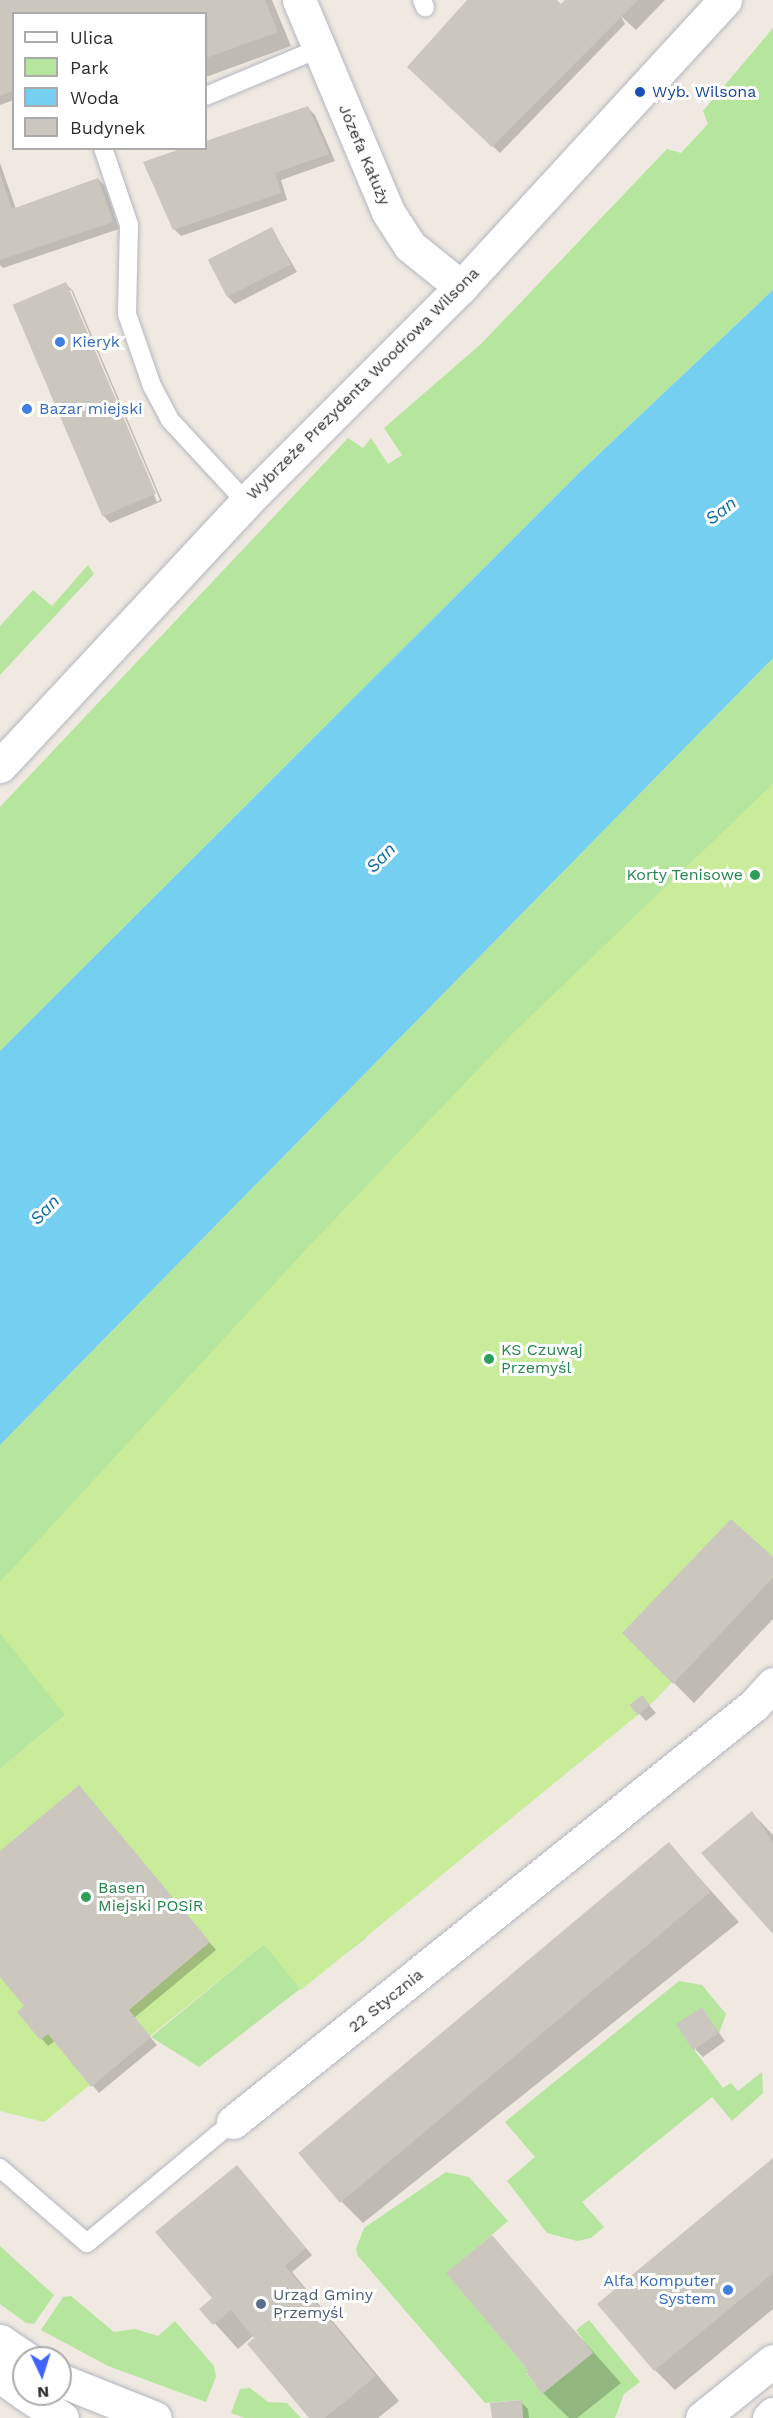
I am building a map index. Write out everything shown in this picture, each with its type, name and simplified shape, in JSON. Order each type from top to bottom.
[{"type":"street","name":"Józefa Kałuży","points":[[299,0],[388,212],[410,246],[461,287]]},
{"type":"street","name":"Wybrzeże Prezydenta Woodrowa Wilsona","points":[[0,766],[246,502],[461,287],[725,0]]},
{"type":"street","name":"22 Stycznia","points":[[233,2122],[754,1705],[773,1684]]},
{"type":"street","points":[[702,2418],[773,2361]]},
{"type":"street","points":[[72,2385],[155,2418]]},
{"type":"street","points":[[44,2406],[62,2418]]},
{"type":"street","points":[[769,2418],[773,2414]]},
{"type":"lane","points":[[207,96],[318,49]]},
{"type":"lane","points":[[104,150],[129,225],[127,314],[152,386],[170,420],[246,502]]},
{"type":"lane","name":"22 Stycznia","points":[[0,2168],[87,2243],[233,2122]]},
{"type":"green space","points":[[773,28],[773,290],[580,472],[0,1051],[0,807],[348,438],[363,448],[371,438],[388,464],[402,455],[384,428],[481,344],[667,149],[681,153],[708,124],[703,111]]},
{"type":"green space","points":[[88,565],[94,574],[0,675],[0,626],[33,590],[52,606]]},
{"type":"green space","points":[[773,658],[773,784],[665,889],[366,1938],[199,2067],[151,2037],[264,1944],[65,1715],[0,1769],[0,1445]]},
{"type":"green space","name":"KS Czuwaj Przemyśl","points":[[773,784],[773,1578],[650,1705],[301,1990],[264,1944],[44,2122],[0,2111],[0,1769],[65,1715],[0,1633],[0,1582],[311,1244],[511,1035]]},
{"type":"green space","points":[[679,1981],[702,1985],[726,2014],[719,2033],[702,2007],[695,2051],[723,2088],[731,2083],[738,2091],[762,2072],[763,2093],[732,2121],[712,2097],[582,2202],[604,2227],[591,2238],[577,2241],[547,2233],[507,2181],[535,2157],[505,2122]]},
{"type":"green space","points":[[446,2172],[469,2177],[508,2221],[447,2273],[528,2370],[526,2373],[542,2393],[593,2353],[576,2330],[589,2320],[640,2382],[624,2394],[615,2418],[523,2418],[521,2400],[485,2403],[358,2256],[356,2249],[364,2228]]},
{"type":"green space","points":[[0,2246],[54,2295],[34,2324],[26,2323],[0,2304]]},
{"type":"green space","points":[[71,2296],[114,2332],[135,2329],[158,2336],[175,2321],[214,2366],[216,2377],[206,2402],[108,2366],[41,2330],[63,2297]]},
{"type":"green space","points":[[250,2388],[268,2402],[287,2403],[301,2418],[245,2418],[231,2413],[240,2389]]},
{"type":"water","name":"San","points":[[773,290],[773,658],[0,1445],[0,1051],[580,472]]},
{"type":"building","points":[[0,0],[265,0],[278,32],[207,58],[207,12],[12,12],[12,91],[0,96]]},
{"type":"building","points":[[467,0],[557,0],[561,4],[565,0],[638,0],[492,147],[407,67]]},
{"type":"building","points":[[308,106],[329,154],[275,173],[281,193],[173,230],[143,162],[177,150],[207,150],[207,141]]},
{"type":"building","points":[[0,174],[12,209],[98,178],[113,222],[0,260]]},
{"type":"building","points":[[272,227],[291,264],[227,297],[208,260]]},
{"type":"building","points":[[66,282],[156,494],[102,516],[13,305]]},
{"type":"building","points":[[731,1519],[773,1557],[773,1578],[673,1684],[622,1633]]},
{"type":"building","points":[[642,1695],[650,1705],[638,1715],[630,1705]]},
{"type":"building","name":"Basen Miejski POSiR","points":[[79,1785],[210,1942],[129,2010],[151,2037],[91,2087],[48,2034],[40,2040],[17,2012],[24,2006],[0,1977],[0,1851]]},
{"type":"building","points":[[752,1811],[773,1843],[773,1934],[701,1853]]},
{"type":"building","points":[[669,1842],[711,1892],[340,2203],[298,2153]]},
{"type":"building","points":[[702,2007],[719,2033],[693,2050],[676,2024]]},
{"type":"building","points":[[773,2158],[773,2273],[654,2371],[597,2304]]},
{"type":"building","name":"Urząd Gminy Przemyśl","points":[[237,2165],[306,2248],[285,2266],[376,2376],[325,2418],[309,2418],[247,2344],[254,2338],[231,2310],[213,2325],[199,2309],[212,2298],[155,2232]]},
{"type":"building","points":[[492,2235],[593,2353],[542,2394],[526,2372],[528,2370],[446,2273]]},
{"type":"building","points":[[522,2400],[523,2418],[492,2418],[490,2403]]},
{"type":"place","name":"Wyb. Wilsona","points":[[640,92]]},
{"type":"place","name":"Kieryk","points":[[60,342]]},
{"type":"place","name":"Bazar miejski","points":[[27,409]]},
{"type":"place","name":"Korty Tenisowe","points":[[755,875]]},
{"type":"place","name":"KS Czuwaj Przemyśl","points":[[489,1359]]},
{"type":"place","name":"Basen Miejski POSiR","points":[[86,1897]]},
{"type":"place","name":"Alfa Komputer System","points":[[728,2290]]},
{"type":"place","name":"Urząd Gminy Przemyśl","points":[[261,2304]]}]
